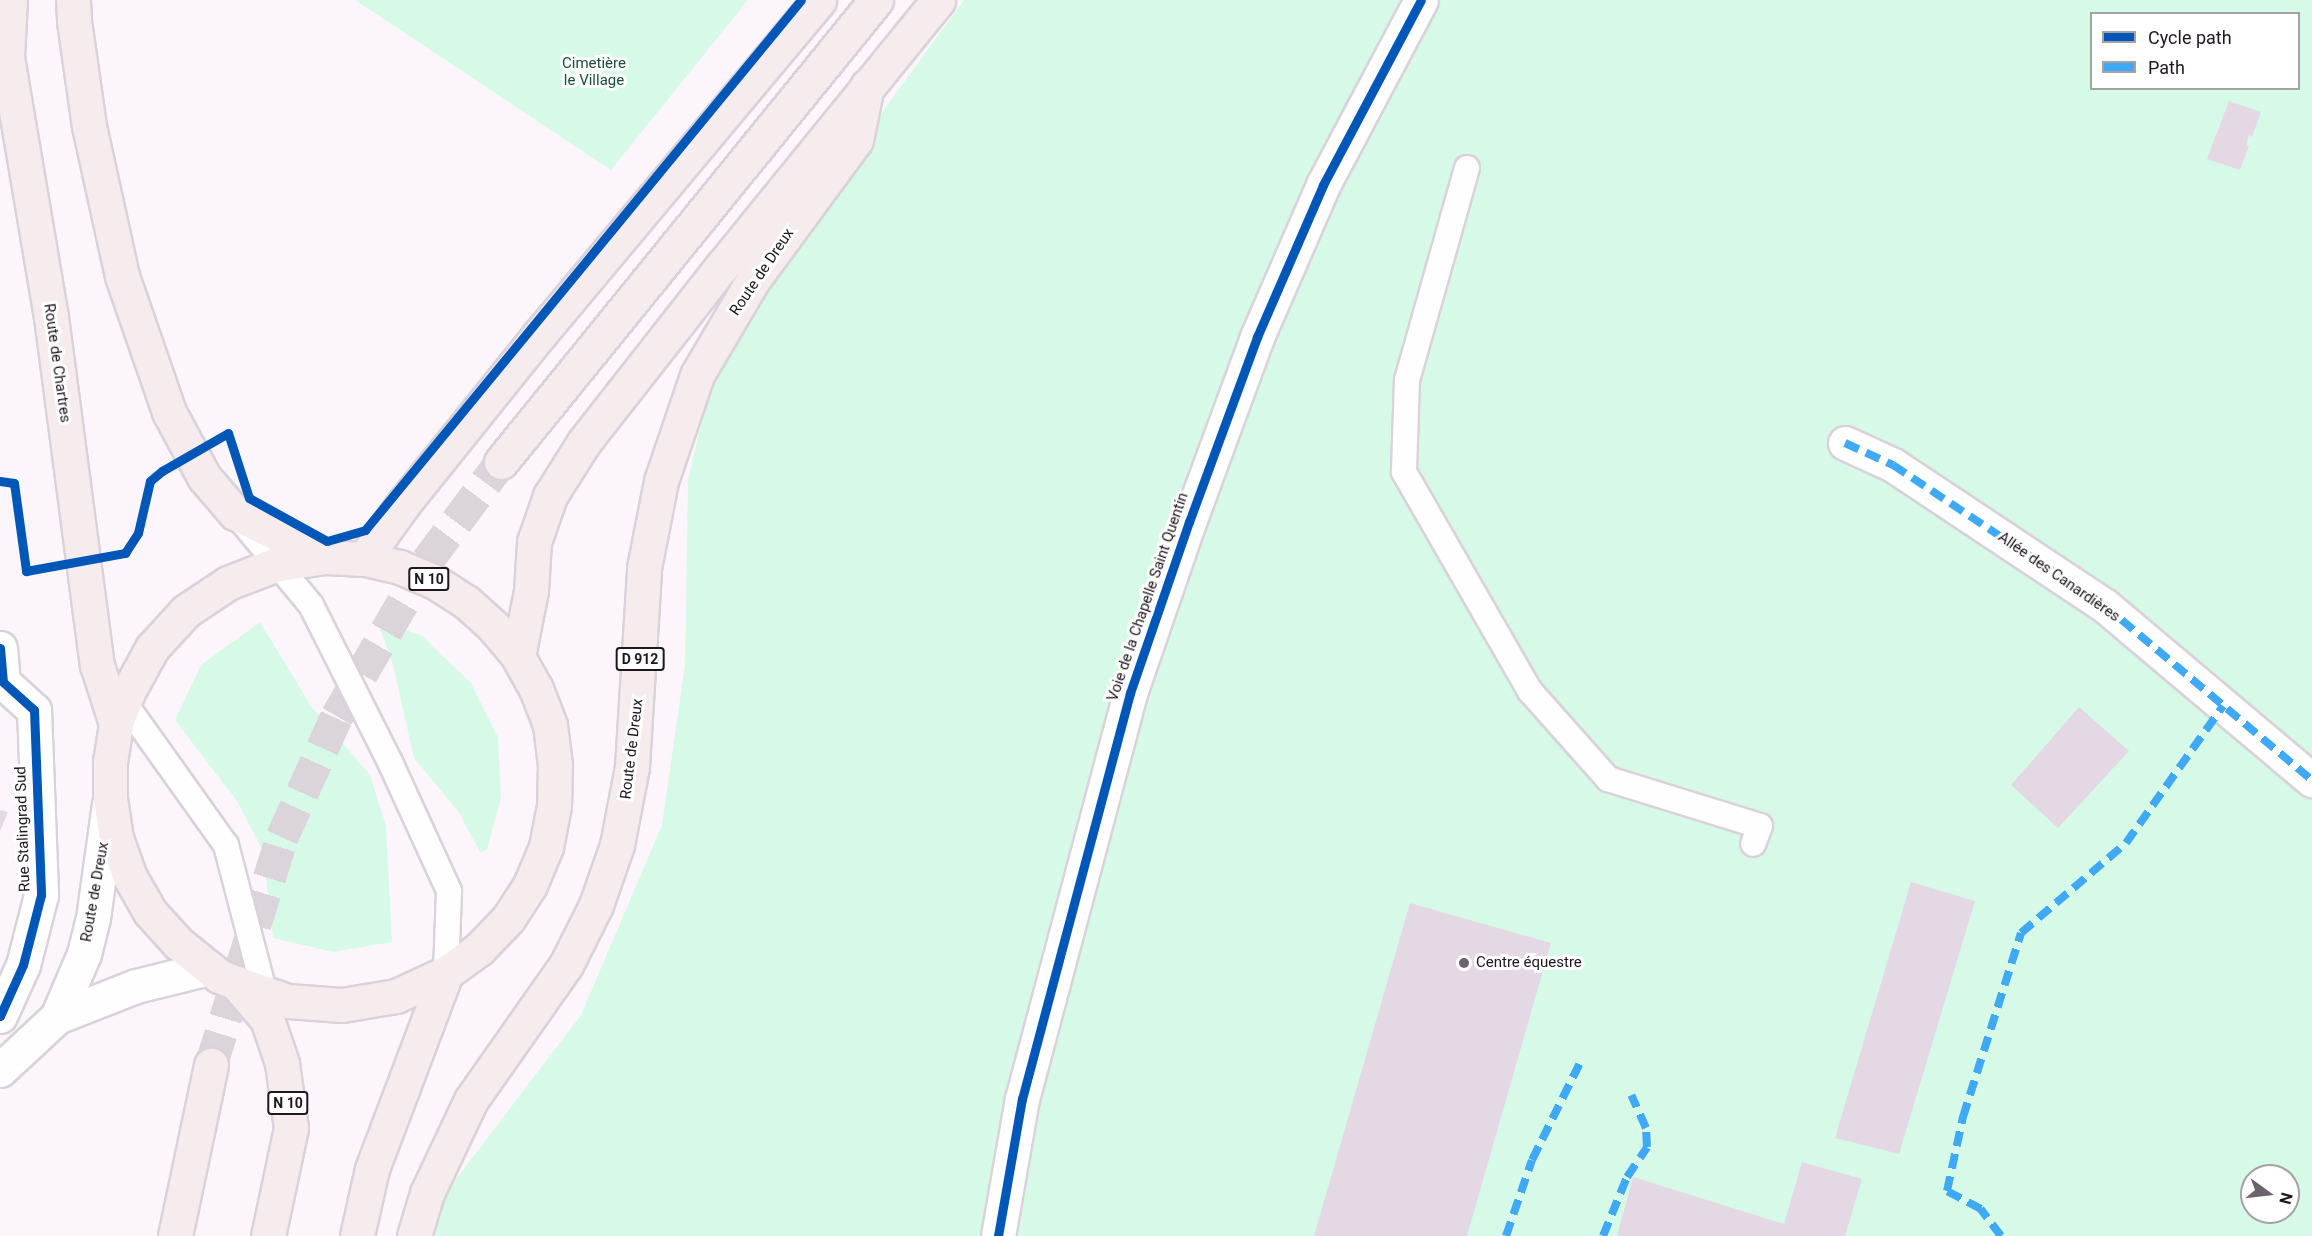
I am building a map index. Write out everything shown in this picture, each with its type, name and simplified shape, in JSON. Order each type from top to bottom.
[{"type":"main road","name":"Route de Chartres","points":[[10,0],[7,57],[51,317],[97,665],[120,713]]},
{"type":"main road","name":"N 10","points":[[74,0],[74,21],[90,126],[122,276],[169,412],[204,477],[235,513],[325,557]]},
{"type":"main road","points":[[364,559],[404,503],[540,334],[819,0]]},
{"type":"main road","points":[[501,462],[876,0]]},
{"type":"main road","name":"Route de Dreux","points":[[518,656],[531,591],[534,542],[550,496],[584,442],[938,0]]},
{"type":"main road","name":"Route de Dreux","points":[[414,1236],[427,1193],[471,1100],[566,965],[596,905],[617,845],[632,767],[644,568],[661,481],[697,375],[753,280],[856,140],[867,86]]},
{"type":"main road","name":"N 10","points":[[325,557],[364,559],[400,567],[435,582],[458,597],[494,627],[518,656],[536,689],[550,725],[555,765],[554,806],[546,847],[530,885],[508,919],[479,949],[446,973],[396,996],[342,1005],[288,1001],[237,981],[178,943],[150,912],[130,877],[116,838],[110,798],[110,761],[120,713],[152,648],[186,611],[228,583],[277,564],[325,557]]},
{"type":"main road","points":[[357,1236],[372,1169],[446,973]]},
{"type":"main road","name":"N 10","points":[[237,981],[267,1019],[282,1063],[291,1128],[268,1236]]},
{"type":"main road","points":[[175,1236],[211,1065]]},
{"type":"street","name":"Voie de la Chapelle Saint Quentin","points":[[998,1236],[1022,1099],[1134,682],[1189,522],[1257,338],[1323,185],[1421,0]]},
{"type":"street","name":"Allée des Canardières","points":[[1845,443],[1893,465],[2104,605],[2312,780]]},
{"type":"street","name":"Rue Stalingrad Sud","points":[[0,648],[2,682],[34,710],[41,895],[23,965],[0,1016]]},
{"type":"street","name":"Route de Dreux","points":[[57,1017],[84,954],[93,918],[110,798]]},
{"type":"street","name":"Route de Dreux","points":[[0,1070],[57,1017],[136,986],[237,981]]},
{"type":"lane","points":[[1467,168],[1407,380],[1404,472],[1530,692],[1608,779],[1760,826],[1753,844]]},
{"type":"lane","points":[[235,513],[311,605],[390,762],[449,891],[446,973]]},
{"type":"lane","points":[[120,713],[226,845],[237,981]]},
{"type":"green space","name":"Cimetière le Village","points":[[355,0],[748,0],[611,170]]},
{"type":"green space","points":[[964,0],[2312,0],[2312,1236],[435,1236],[444,1195],[581,1015],[662,825],[685,665],[688,480],[723,330]]},
{"type":"green space","points":[[376,618],[422,636],[471,683],[498,737],[501,798],[487,850],[480,852],[458,811],[414,758],[392,661]]},
{"type":"green space","points":[[260,622],[311,706],[370,775],[386,826],[392,942],[333,952],[273,938],[263,851],[237,801],[175,720],[201,665]]},
{"type":"building","points":[[2229,101],[2261,112],[2252,137],[2249,135],[2246,145],[2249,146],[2240,170],[2207,159]]},
{"type":"building","points":[[2079,707],[2129,751],[2058,828],[2011,785]]},
{"type":"building","points":[[0,810],[8,812],[0,831]]},
{"type":"building","points":[[1911,882],[1975,901],[1899,1154],[1835,1138]]},
{"type":"building","points":[[1410,903],[1551,943],[1467,1236],[1314,1236]]},
{"type":"building","points":[[1802,1162],[1862,1179],[1845,1236],[1617,1236],[1633,1177],[1784,1224]]},
{"type":"tunnel","points":[[211,1065],[282,837],[337,716],[427,561],[501,462]]},
{"type":"marked path","points":[[1845,443],[1893,465],[2104,605],[2312,780]]},
{"type":"marked path","points":[[2001,1236],[1981,1209],[1947,1191],[1963,1117],[2021,933],[2126,843],[2223,706]]},
{"type":"marked path","points":[[1506,1236],[1532,1160],[1581,1061]]},
{"type":"marked path","points":[[1603,1236],[1627,1177],[1647,1147],[1646,1128],[1631,1095]]},
{"type":"cycle path","points":[[0,481],[14,483],[26,571],[125,553],[138,533],[150,481],[162,471],[228,433],[249,498],[327,541],[365,530],[801,0]]},
{"type":"cycle path","points":[[998,1236],[1022,1099],[1130,693],[1189,522],[1257,337],[1323,185],[1421,0]]},
{"type":"cycle path","points":[[0,648],[3,682],[34,710],[41,895],[23,965],[0,1016]]},
{"type":"place","name":"Centre équestre","points":[[1464,963]]}]
